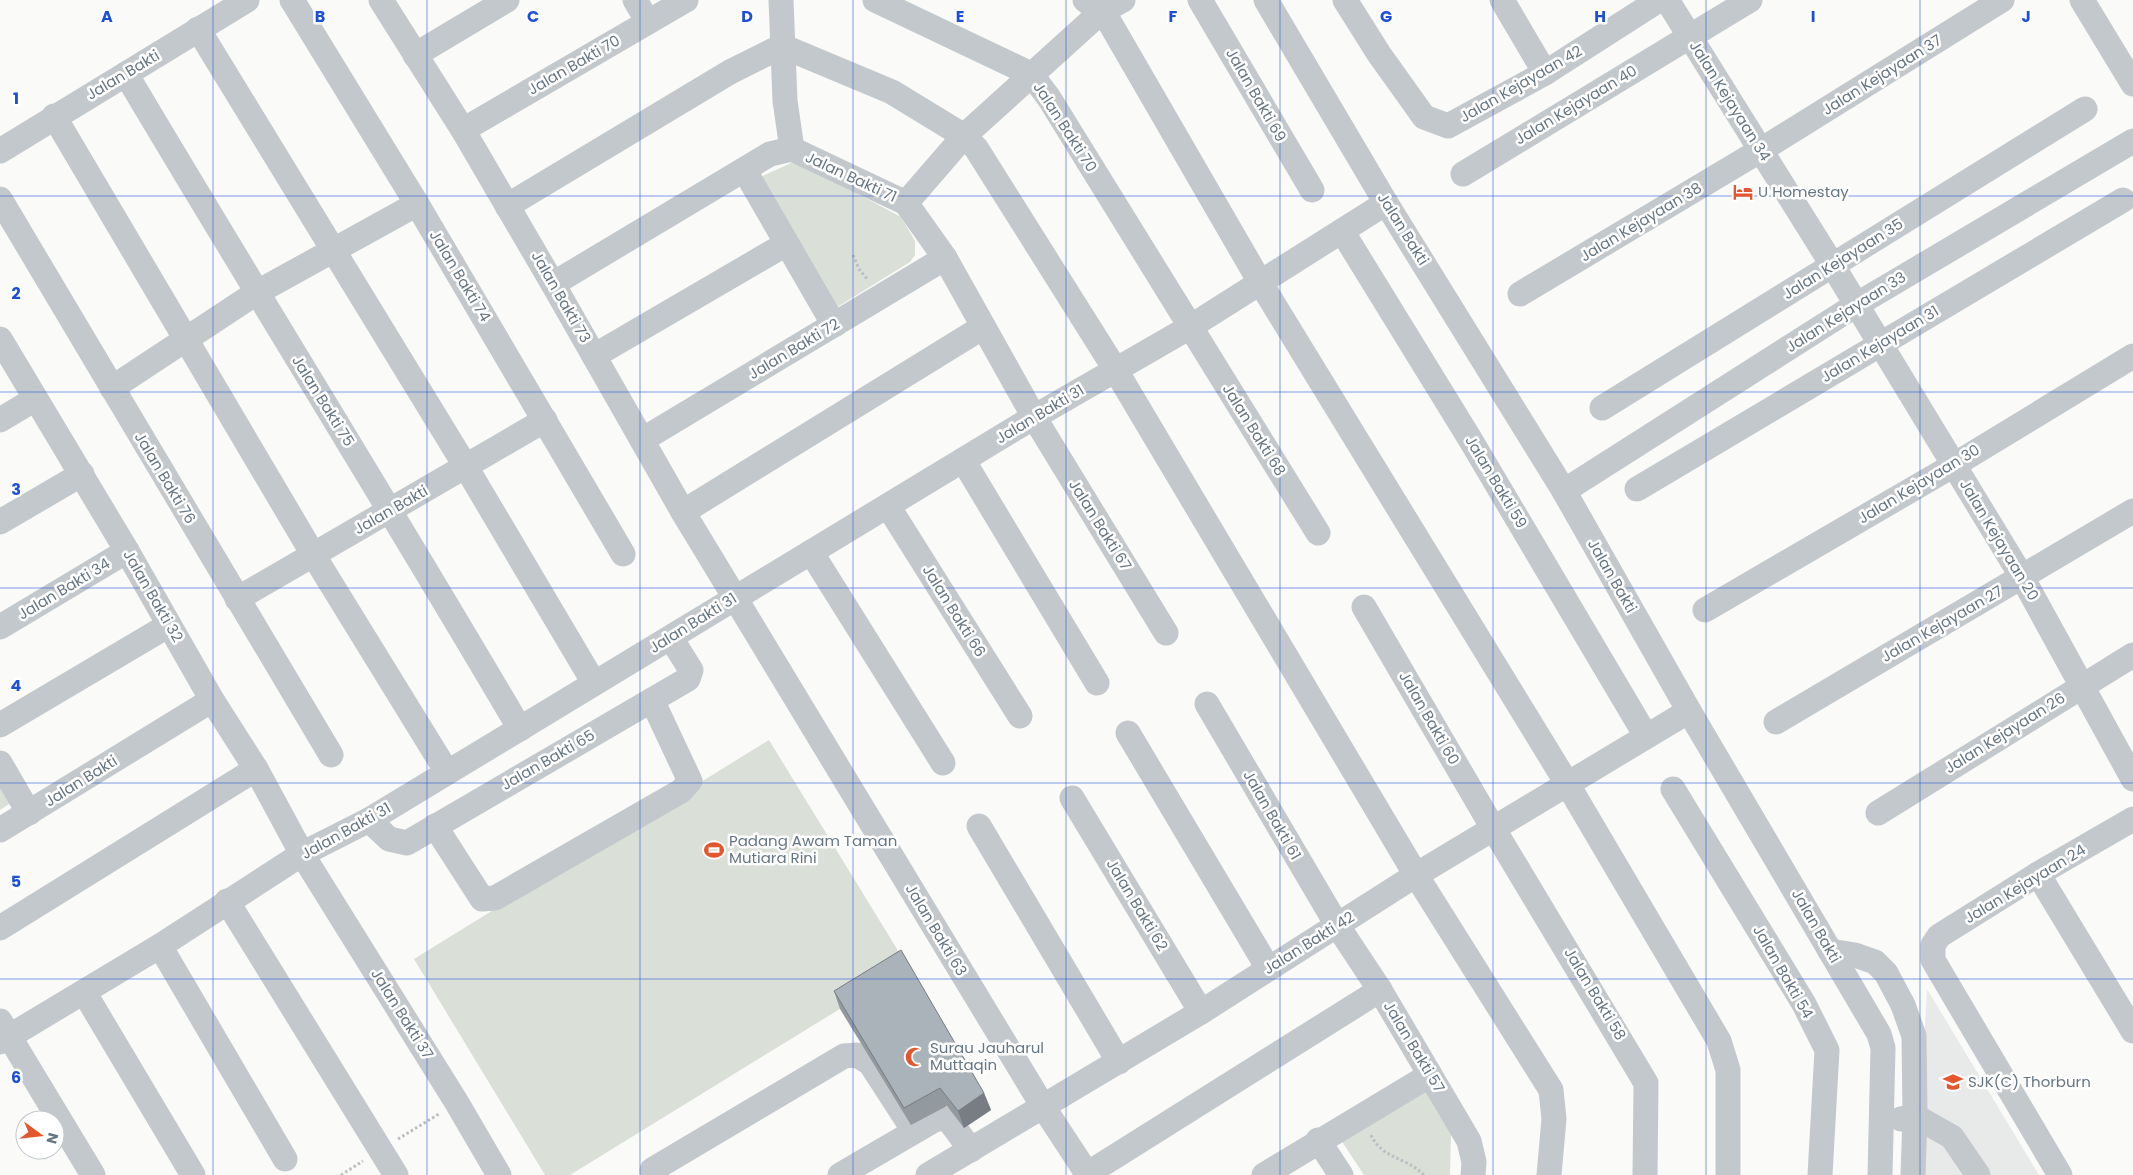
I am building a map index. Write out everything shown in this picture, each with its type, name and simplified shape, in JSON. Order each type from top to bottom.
[{"type":"street","name":"Jalan Bakti","points":[[0,151],[54,116],[247,0]]},
{"type":"street","name":"Jalan Bakti 74","points":[[292,0],[417,204],[623,554]]},
{"type":"street","name":"Jalan Bakti 73","points":[[382,0],[507,206],[683,512],[735,598]]},
{"type":"street","points":[[415,56],[508,0]]},
{"type":"street","points":[[635,0],[648,22]]},
{"type":"street","name":"Jalan Bakti 70","points":[[462,130],[686,0]]},
{"type":"street","points":[[781,0],[784,101],[792,149]]},
{"type":"street","name":"Jalan Bakti 70","points":[[875,0],[914,9],[1031,74],[1049,98],[1190,327]]},
{"type":"street","points":[[906,202],[964,136],[1031,74],[1093,6],[1123,0]]},
{"type":"street","name":"Jalan Bakti 69","points":[[1200,0],[1312,190]]},
{"type":"street","name":"Jalan Bakti","points":[[1266,0],[1386,203],[1564,490],[1689,711],[1879,1034],[1883,1048],[1880,1175]]},
{"type":"street","name":"Jalan Kejayaan 42","points":[[1345,0],[1379,54],[1424,117],[1448,126],[1545,73],[1659,0]]},
{"type":"street","points":[[1502,0],[1545,73]]},
{"type":"street","name":"Jalan Kejayaan 34","points":[[1667,0],[1856,305]]},
{"type":"street","name":"Jalan Kejayaan 40","points":[[1463,174],[1750,0]]},
{"type":"street","name":"Jalan Kejayaan 37","points":[[1761,150],[2002,0]]},
{"type":"street","points":[[2082,0],[2126,55],[2133,84]]},
{"type":"street","points":[[1093,6],[1110,23],[1260,282],[1568,785],[1719,1042],[1728,1070],[1728,1175]]},
{"type":"street","points":[[198,29],[466,466],[594,683]]},
{"type":"street","points":[[507,206],[730,72],[782,46],[892,92],[964,136],[976,148],[1115,369],[1416,875],[1551,1090],[1554,1119],[1549,1175]]},
{"type":"street","name":"Jalan Bakti 75","points":[[126,74],[256,293],[391,510],[520,729]]},
{"type":"street","name":"Jalan Kejayaan 35","points":[[1602,408],[2085,109]]},
{"type":"street","points":[[54,116],[314,556],[447,772]]},
{"type":"street","name":"Jalan Kejayaan 33","points":[[1564,490],[1856,305],[2133,141]]},
{"type":"street","name":"Jalan Bakti 71","points":[[553,284],[745,171],[770,154],[792,149],[906,202],[945,258],[1034,417]]},
{"type":"street","name":"Jalan Kejayaan 38","points":[[1520,294],[1761,150]]},
{"type":"street","points":[[745,171],[834,325]]},
{"type":"street","name":"Jalan Bakti 76","points":[[0,199],[331,755]]},
{"type":"street","name":"Jalan Kejayaan 31","points":[[1637,489],[2123,200]]},
{"type":"street","name":"Jalan Bakti 31","points":[[3,1033],[84,992],[160,946],[227,900],[302,854],[369,820],[1034,417],[1190,327],[1386,203]]},
{"type":"street","points":[[112,388],[256,293],[417,204]]},
{"type":"street","name":"Jalan Bakti 59","points":[[1342,231],[1470,439],[1646,736]]},
{"type":"street","points":[[594,356],[786,244]]},
{"type":"street","name":"Jalan Bakti 72","points":[[642,440],[945,258]]},
{"type":"street","name":"Jalan Kejayaan 20","points":[[1856,305],[2022,577],[2133,779]]},
{"type":"street","points":[[683,512],[983,327]]},
{"type":"street","name":"Jalan Bakti 68","points":[[1190,327],[1318,533]]},
{"type":"street","name":"Jalan Bakti 32","points":[[0,339],[127,550],[212,700],[256,769],[302,854]]},
{"type":"street","name":"Jalan Kejayaan 30","points":[[1705,610],[1954,465],[2133,356]]},
{"type":"street","points":[[0,420],[35,399]]},
{"type":"street","name":"Jalan Bakti 67","points":[[1034,417],[1166,633]]},
{"type":"street","name":"Jalan Bakti","points":[[237,599],[314,556],[545,420]]},
{"type":"street","points":[[963,460],[1097,683]]},
{"type":"street","points":[[0,522],[82,474]]},
{"type":"street","name":"Jalan Bakti 66","points":[[888,506],[1020,716]]},
{"type":"street","name":"Jalan Kejayaan 27","points":[[1776,722],[2133,511]]},
{"type":"street","name":"Jalan Bakti 34","points":[[0,627],[127,550]]},
{"type":"street","points":[[811,552],[943,763]]},
{"type":"street","name":"Jalan Bakti 63","points":[[735,598],[1044,1108],[1088,1174]]},
{"type":"street","name":"Jalan Bakti 60","points":[[1364,607],[1493,828]]},
{"type":"street","points":[[0,725],[169,625]]},
{"type":"street","name":"Jalan Bakti 65","points":[[369,820],[389,839],[407,843],[688,679],[692,670],[671,638]]},
{"type":"street","name":"Jalan Kejayaan 26","points":[[1878,813],[2133,655]]},
{"type":"street","name":"Jalan Bakti","points":[[0,830],[212,700]]},
{"type":"street","points":[[435,826],[482,898],[496,898],[681,791],[690,781],[652,700]]},
{"type":"street","name":"Jalan Bakti 61","points":[[1207,704],[1338,926]]},
{"type":"street","name":"Jalan Bakti 42","points":[[928,1175],[1044,1108],[1201,1012],[1416,875],[1689,711]]},
{"type":"street","points":[[1128,733],[1268,968]]},
{"type":"street","points":[[0,763],[29,813]]},
{"type":"street","points":[[0,928],[256,769]]},
{"type":"street","name":"Jalan Bakti 54","points":[[1673,789],[1804,1004],[1827,1050],[1820,1175]]},
{"type":"street","name":"Jalan Bakti 62","points":[[1072,798],[1201,1012]]},
{"type":"street","name":"Jalan Kejayaan 24","points":[[2060,1175],[1933,960],[1933,945],[1939,936],[2038,874],[2133,819]]},
{"type":"street","points":[[979,826],[1119,1062]]},
{"type":"street","name":"Jalan Bakti 58","points":[[1493,828],[1646,1082],[1645,1175]]},
{"type":"street","name":"Jalan Bakti 37","points":[[302,854],[457,1103],[499,1175]]},
{"type":"street","points":[[2038,874],[2133,1031]]},
{"type":"street","points":[[227,900],[396,1175]]},
{"type":"street","name":"Jalan Bakti 57","points":[[1338,926],[1380,990],[1469,1141],[1474,1162],[1473,1175]]},
{"type":"street","points":[[160,946],[285,1159]]},
{"type":"street","points":[[1830,951],[1856,955],[1875,962],[1886,973],[1903,1005],[1914,1036],[1915,1116],[1913,1175]]},
{"type":"street","points":[[1088,1174],[1380,990]]},
{"type":"street","points":[[84,992],[193,1175]]},
{"type":"street","points":[[3,1033],[93,1175]]},
{"type":"street","points":[[653,1175],[652,1170],[844,1056],[857,1054],[870,1064],[914,1131]]},
{"type":"street","points":[[1264,1175],[1318,1140],[1430,1074]]},
{"type":"street","points":[[1882,1123],[1915,1116],[1952,1137],[1978,1175]]},
{"type":"street","points":[[840,1175],[936,1119],[948,1119],[971,1150]]},
{"type":"street","points":[[1318,1140],[1341,1175]]},
{"type":"path","points":[[853,255],[859,269],[878,299]]},
{"type":"path","points":[[1360,1116],[1375,1143],[1384,1153],[1403,1159],[1424,1175]]},
{"type":"shaded area","points":[[791,163],[806,166],[901,217],[915,241],[915,255],[910,262],[834,309],[758,178]]},
{"type":"shaded area","name":"Padang Awam Taman Mutiara Rini","points":[[769,740],[908,967],[570,1175],[545,1175],[414,959]]},
{"type":"shaded area","points":[[0,777],[14,801],[0,810]]},
{"type":"shaded area","name":"SJK(C) Thorburn","points":[[1927,989],[2039,1175],[1917,1175]]},
{"type":"shaded area","points":[[1426,1086],[1451,1133],[1450,1175],[1364,1175],[1339,1137]]},
{"type":"building","name":"Surau Jauharul Muttaqin","points":[[901,950],[984,1093],[958,1111],[940,1088],[904,1108],[834,991]]},
{"type":"place","name":"U Homestay","points":[[1743,192]]},
{"type":"place","name":"Padang Awam Taman Mutiara Rini","points":[[714,850]]},
{"type":"place","name":"Surau Jauharul Muttaqin","points":[[915,1057]]},
{"type":"place","name":"SJK(C) Thorburn","points":[[1953,1082]]}]
